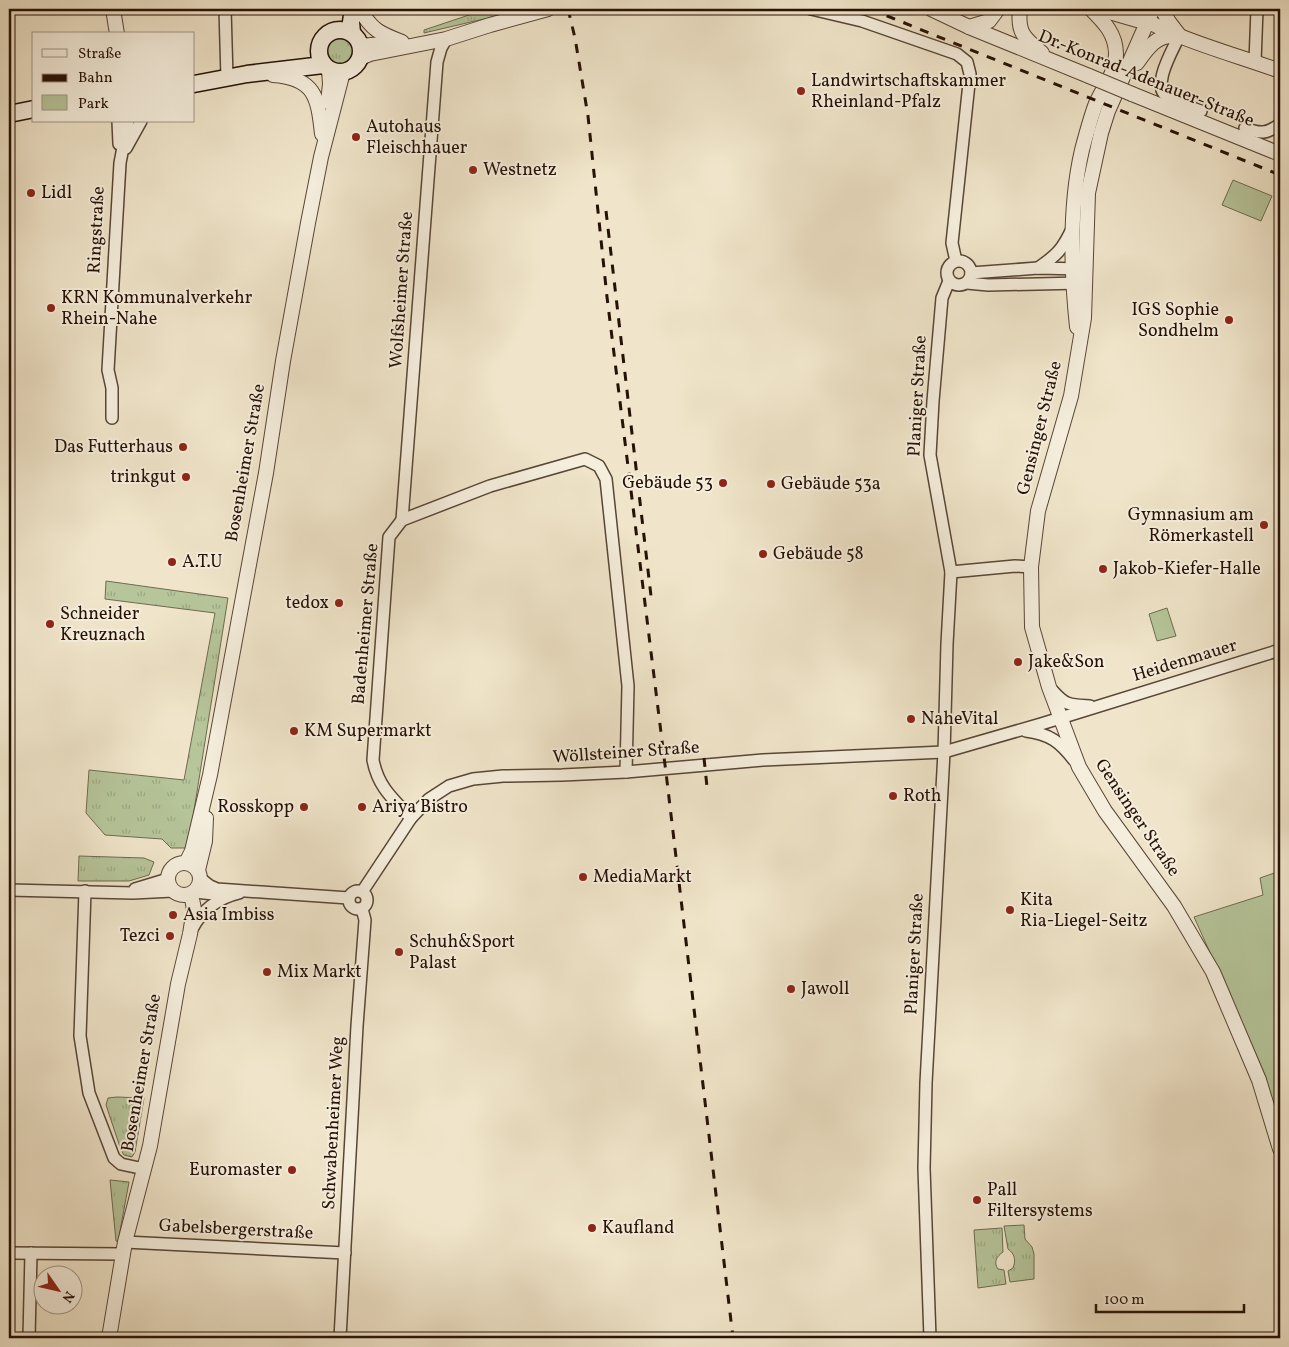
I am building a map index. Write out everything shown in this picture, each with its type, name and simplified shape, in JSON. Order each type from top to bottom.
[{"type":"main road","points":[[344,9],[341,20],[352,42]]},
{"type":"main road","points":[[195,84],[247,74],[307,58],[350,70],[356,65],[352,42],[351,22],[353,9]]},
{"type":"main road","points":[[328,65],[319,45],[325,35],[352,42]]},
{"type":"main road","points":[[9,114],[32,109]]},
{"type":"street","points":[[113,9],[117,32]]},
{"type":"street","points":[[225,9],[227,78]]},
{"type":"street","points":[[360,9],[371,26],[383,34],[402,42]]},
{"type":"street","name":"Planiger Straße","points":[[811,9],[862,21],[957,54],[967,62],[970,74],[952,243],[956,261],[947,269],[950,281],[942,298],[930,455],[951,572],[944,752],[926,1091],[924,1168],[930,1338]]},
{"type":"street","name":"Dr.-Konrad-Adenauer-Straße","points":[[931,9],[1050,61],[1280,154]]},
{"type":"street","points":[[964,24],[989,21],[999,9],[1011,12],[1021,9],[1019,22],[1022,35],[1050,61]]},
{"type":"street","name":"Gensinger Straße","points":[[1080,276],[1073,225],[1076,179],[1095,106],[1110,78],[1115,62],[1115,46],[1110,30],[1103,20],[1091,9]]},
{"type":"street","points":[[1099,9],[1148,22]]},
{"type":"street","points":[[1126,9],[1148,22],[1179,36],[1280,71]]},
{"type":"street","name":"Gensinger Straße","points":[[1153,9],[1101,133],[1088,193],[1080,276],[1078,345],[1071,396],[1038,511],[1031,567],[1032,627],[1049,687],[1079,767],[1105,810],[1174,906],[1213,972],[1259,1080],[1280,1149]]},
{"type":"street","points":[[1162,9],[1179,36]]},
{"type":"street","points":[[1254,62],[1257,9]]},
{"type":"street","points":[[352,42],[370,54],[446,39],[545,10]]},
{"type":"street","points":[[352,42],[402,42],[490,25]]},
{"type":"street","points":[[1117,91],[1153,42],[1163,37],[1179,36]]},
{"type":"street","points":[[1179,36],[1162,73],[1160,82],[1162,92],[1167,97],[1201,111]]},
{"type":"street","name":"Wolfsheimer Straße","points":[[402,520],[437,62],[446,39]]},
{"type":"street","points":[[426,43],[433,49],[437,62]]},
{"type":"street","name":"Bosenheimer Straße","points":[[321,157],[322,134],[330,84],[328,65]]},
{"type":"street","name":"Bosenheimer Straße","points":[[186,863],[192,851],[210,775],[266,473],[321,157],[328,65]]},
{"type":"street","points":[[247,74],[290,76],[306,85],[315,97],[320,115],[322,134]]},
{"type":"street","name":"Ringstraße","points":[[112,418],[112,388],[108,370],[120,163],[118,122]]},
{"type":"street","name":"Ringstraße","points":[[120,163],[128,122]]},
{"type":"street","points":[[120,163],[139,122]]},
{"type":"street","points":[[1245,128],[1256,133],[1267,132],[1280,124]]},
{"type":"street","points":[[1038,268],[1054,257],[1063,247],[1073,225]]},
{"type":"street","points":[[956,261],[966,264],[969,278]]},
{"type":"street","points":[[950,281],[960,286],[969,278],[1038,268],[1080,276]]},
{"type":"street","points":[[969,278],[988,284],[1080,276]]},
{"type":"street","points":[[402,520],[490,486],[562,465],[585,459],[599,466],[606,480],[628,686],[626,772]]},
{"type":"street","name":"Badenheimer Straße","points":[[402,520],[389,537],[373,760],[377,775],[385,791],[411,818]]},
{"type":"street","points":[[951,572],[1015,566],[1031,567]]},
{"type":"street","name":"Heidenmauer","points":[[944,752],[1022,730],[1280,650]]},
{"type":"street","name":"Heidenmauer","points":[[1049,687],[1061,701],[1067,704],[1100,706]]},
{"type":"street","points":[[945,711],[949,732],[952,736],[970,745]]},
{"type":"street","points":[[1022,730],[1039,732],[1054,739],[1079,767]]},
{"type":"street","name":"Wöllsteiner Straße","points":[[362,892],[411,818],[429,799],[449,786],[473,778],[626,772],[763,760],[944,752]]},
{"type":"street","name":"Bosenheimer Straße","points":[[178,984],[187,886],[205,841],[210,775]]},
{"type":"street","points":[[187,886],[195,867],[186,863],[175,866],[170,872],[187,886],[229,895]]},
{"type":"street","points":[[9,890],[119,892],[187,886],[210,886],[243,892],[349,898]]},
{"type":"street","name":"Bosenheimer Straße","points":[[118,1338],[132,1212],[150,1146],[178,984],[194,909],[187,886]]},
{"type":"street","points":[[85,891],[80,1036],[89,1093],[114,1158],[121,1164],[144,1169]]},
{"type":"street","points":[[190,934],[197,920],[215,902],[229,895],[243,892]]},
{"type":"street","points":[[354,892],[362,892],[367,896],[368,902],[362,909],[357,910],[350,904],[349,898],[354,892]]},
{"type":"street","name":"Schwabenheimer Weg","points":[[340,1338],[356,1026],[365,920],[362,909]]},
{"type":"street","name":"Bosenheimer Straße","points":[[109,1338],[128,1247]]},
{"type":"street","name":"Gabelsbergerstraße","points":[[9,1253],[128,1247],[345,1253]]},
{"type":"street","points":[[29,1338],[31,1253]]},
{"type":"green space","points":[[487,9],[526,9],[424,33],[424,30]]},
{"type":"green space","points":[[340,38],[350,42],[354,52],[350,62],[340,66],[330,62],[326,52],[330,42]]},
{"type":"green space","points":[[1233,180],[1272,196],[1261,221],[1222,205]]},
{"type":"green space","points":[[106,581],[228,598],[188,848],[171,848],[162,839],[105,835],[86,813],[89,770],[184,780],[215,613],[105,599]]},
{"type":"green space","points":[[1167,608],[1176,636],[1157,641],[1149,614]]},
{"type":"green space","points":[[79,856],[144,858],[154,862],[149,875],[129,881],[78,881]]},
{"type":"green space","points":[[1280,871],[1280,1124],[1259,1061],[1194,917],[1263,895],[1260,878]]},
{"type":"green space","points":[[108,1098],[144,1098],[135,1152],[132,1157],[124,1155],[121,1150],[106,1105]]},
{"type":"green space","points":[[110,1180],[129,1182],[118,1242],[116,1241]]},
{"type":"green space","points":[[1024,1225],[1025,1239],[1032,1247],[1034,1254],[1034,1279],[1010,1282],[1008,1271],[1013,1268],[1015,1260],[1008,1249],[1004,1226]]},
{"type":"green space","points":[[1002,1228],[1003,1252],[997,1257],[996,1264],[998,1269],[1004,1270],[1006,1284],[978,1288],[974,1230]]},
{"type":"railway","points":[[568,9],[575,38],[588,116],[607,297],[733,1338]]},
{"type":"railway","points":[[870,9],[1280,175]]},
{"type":"railway","points":[[606,211],[651,596]]},
{"type":"railway","points":[[704,758],[707,787]]},
{"type":"place","name":"Landwirtschaftskammer Rheinland-Pfalz","points":[[801,91]]},
{"type":"place","name":"Autohaus Fleischhauer","points":[[356,137]]},
{"type":"place","name":"Westnetz","points":[[473,170]]},
{"type":"place","name":"Lidl","points":[[31,193]]},
{"type":"place","name":"KRN Kommunalverkehr Rhein-Nahe","points":[[51,308]]},
{"type":"place","name":"IGS Sophie Sondhelm","points":[[1229,320]]},
{"type":"place","name":"Das Futterhaus","points":[[183,447]]},
{"type":"place","name":"trinkgut","points":[[186,477]]},
{"type":"place","name":"Gebäude 53","points":[[723,483]]},
{"type":"place","name":"Gebäude 53a","points":[[771,484]]},
{"type":"place","name":"Gymnasium am Römerkastell","points":[[1264,525]]},
{"type":"place","name":"Gebäude 58","points":[[763,554]]},
{"type":"place","name":"A.T.U","points":[[172,562]]},
{"type":"place","name":"Jakob-Kiefer-Halle","points":[[1103,569]]},
{"type":"place","name":"tedox","points":[[339,603]]},
{"type":"place","name":"Schneider Kreuznach","points":[[50,624]]},
{"type":"place","name":"Jake&Son","points":[[1018,662]]},
{"type":"place","name":"NaheVital","points":[[911,719]]},
{"type":"place","name":"KM Supermarkt","points":[[294,731]]},
{"type":"place","name":"Roth","points":[[893,796]]},
{"type":"place","name":"Rosskopp","points":[[304,807]]},
{"type":"place","name":"Ariya Bistro","points":[[362,807]]},
{"type":"place","name":"MediaMarkt","points":[[583,877]]},
{"type":"place","name":"Kita Ria-Liegel-Seitz","points":[[1010,910]]},
{"type":"place","name":"Asia Imbiss","points":[[173,915]]},
{"type":"place","name":"Tezci","points":[[170,936]]},
{"type":"place","name":"Schuh&Sport Palast","points":[[399,952]]},
{"type":"place","name":"Mix Markt","points":[[267,972]]},
{"type":"place","name":"Jawoll","points":[[791,989]]},
{"type":"place","name":"Euromaster","points":[[292,1170]]},
{"type":"place","name":"Pall Filtersystems","points":[[977,1200]]},
{"type":"place","name":"Kaufland","points":[[592,1228]]}]
